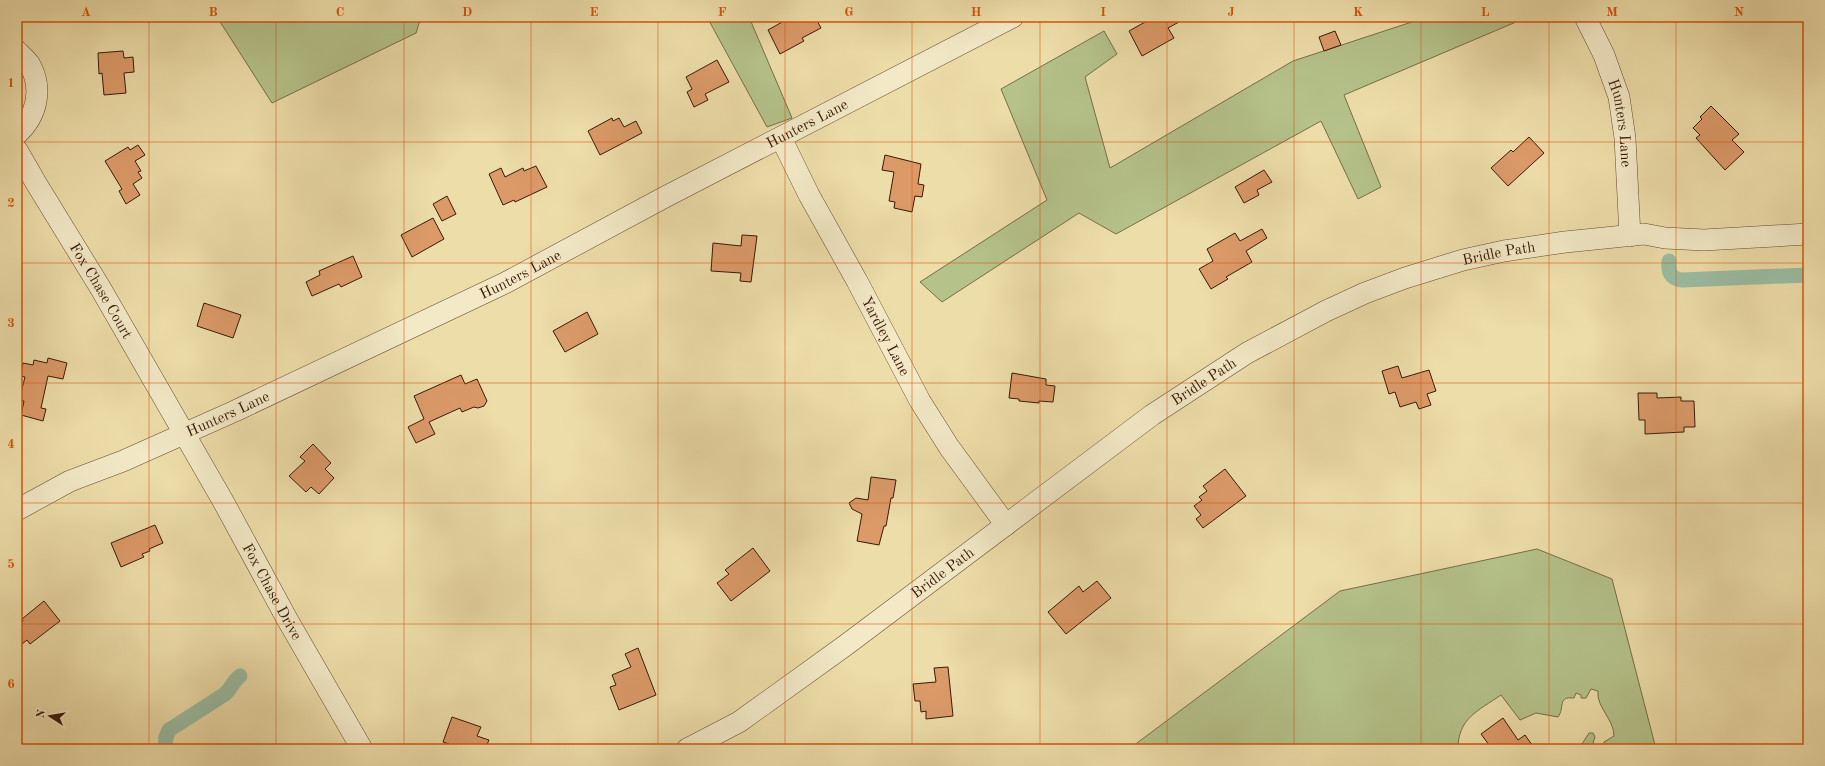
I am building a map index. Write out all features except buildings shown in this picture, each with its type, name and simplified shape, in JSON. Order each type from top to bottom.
[{"type":"street","name":"Hunters Lane","points":[[17,510],[70,481],[123,461],[183,434],[367,350],[505,284],[665,197],[1013,17]]},
{"type":"street","name":"Hunters Lane","points":[[1585,17],[1604,55],[1619,97],[1625,138],[1630,236]]},
{"type":"street","points":[[17,51],[29,65],[36,84],[36,106],[27,125],[17,134]]},
{"type":"street","name":"Yardley Lane","points":[[781,138],[809,195],[857,281],[920,401],[950,447],[1006,525]]},
{"type":"street","name":"Fox Chase Court","points":[[17,150],[101,289],[183,434]]},
{"type":"street","name":"Bridle Path","points":[[687,749],[739,722],[846,645],[1152,415],[1215,373],[1274,338],[1359,296],[1405,278],[1484,256],[1545,245],[1644,234],[1665,238],[1704,240],[1808,234]]},
{"type":"street","name":"Fox Chase Drive","points":[[183,434],[233,519],[287,619],[362,749]]},
{"type":"green space","points":[[217,17],[421,17],[416,33],[272,103]]},
{"type":"green space","points":[[707,17],[749,17],[792,118],[767,127]]},
{"type":"green space","points":[[1427,17],[1510,17],[1516,22],[1344,95],[1381,187],[1358,199],[1321,121],[1116,234],[1079,213],[942,302],[920,282],[1047,200],[1001,89],[1104,31],[1117,54],[1085,77],[1110,168],[1293,61]]},
{"type":"green space","points":[[1537,549],[1612,579],[1656,749],[1604,749],[1604,742],[1614,736],[1613,730],[1602,708],[1598,697],[1598,691],[1591,689],[1586,698],[1581,698],[1581,695],[1576,693],[1574,698],[1565,699],[1562,703],[1558,717],[1536,713],[1520,720],[1501,695],[1471,716],[1461,730],[1458,749],[1129,749],[1340,591]]},
{"type":"green space","points":[[1589,733],[1593,733],[1595,737],[1593,743],[1595,749],[1579,749],[1579,745],[1582,744]]},
{"type":"waterway","points":[[1669,261],[1669,268],[1672,276],[1682,280],[1808,275]]},
{"type":"waterway","points":[[165,749],[166,737],[169,730],[225,694],[240,676]]}]
